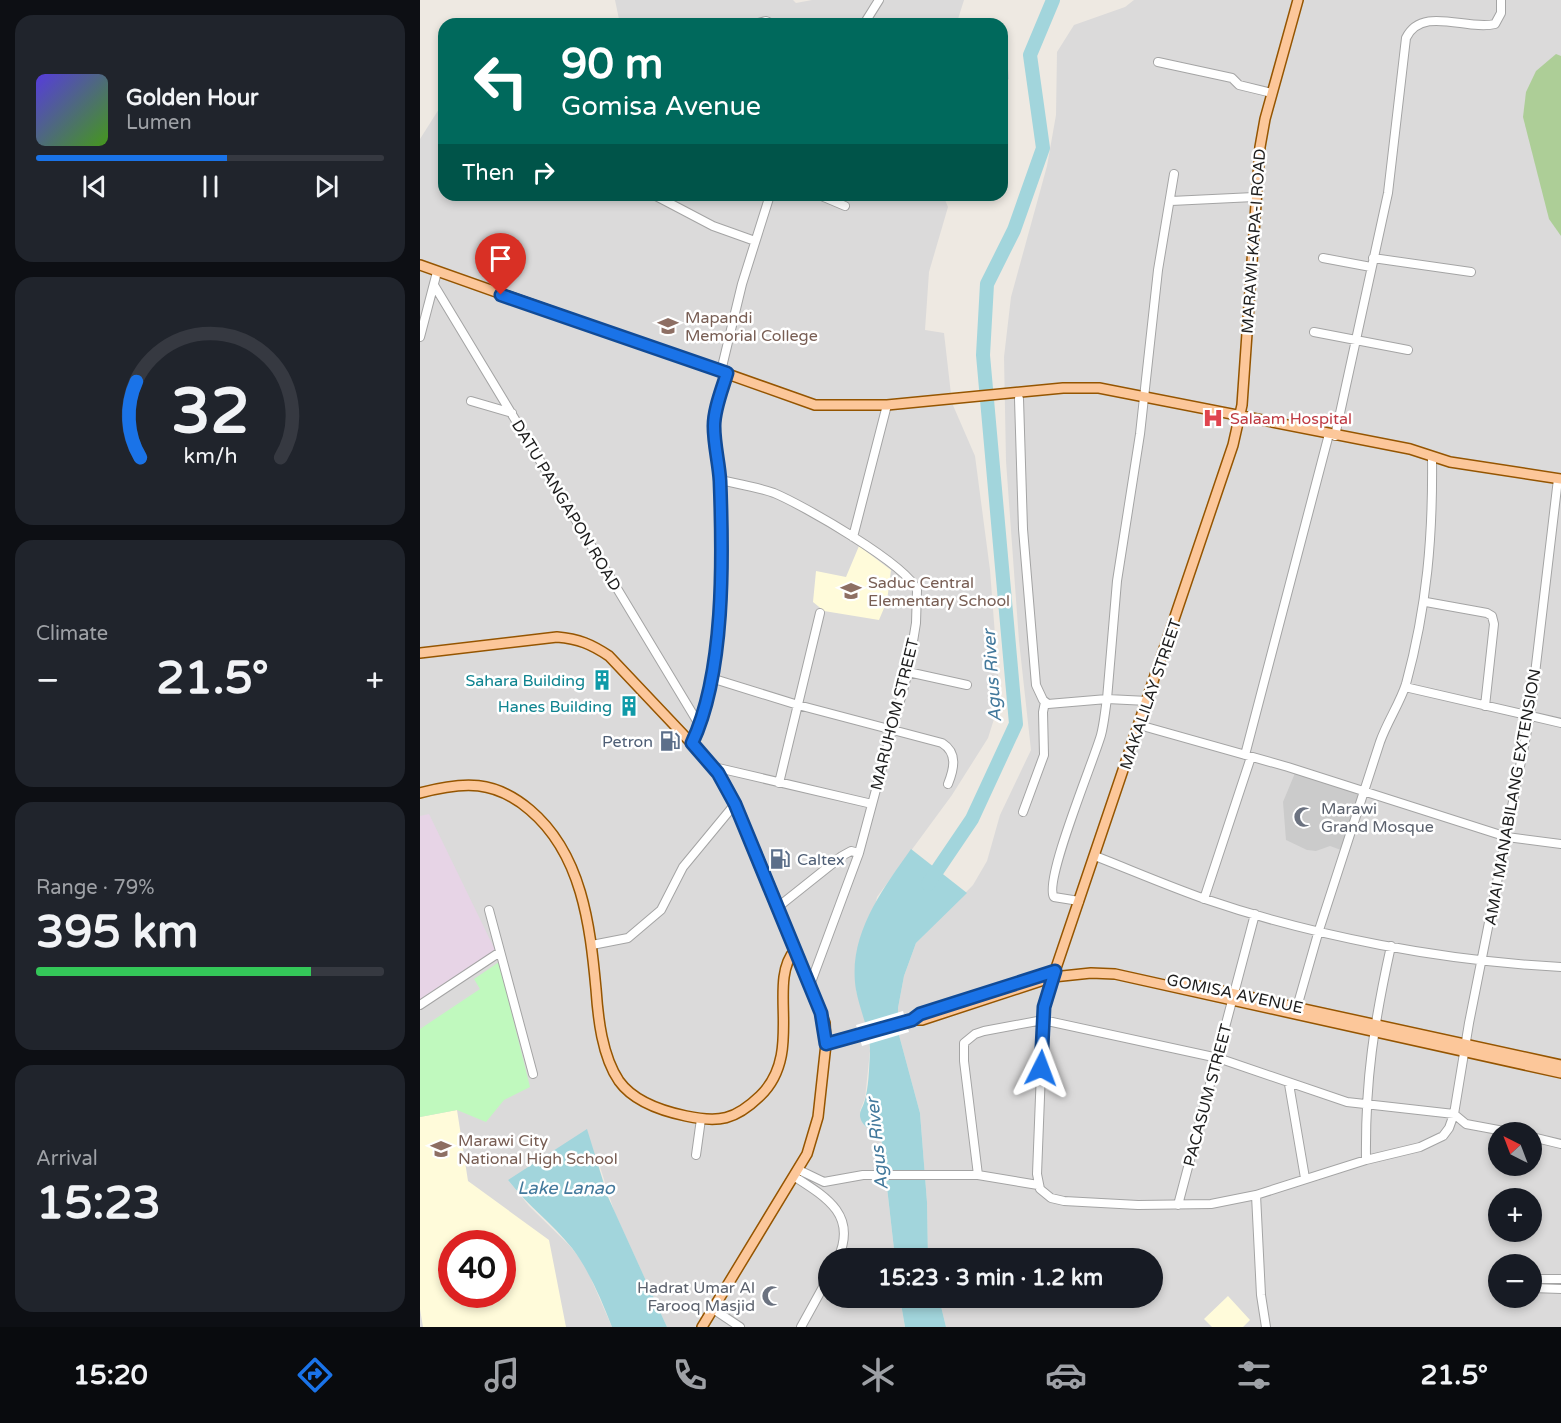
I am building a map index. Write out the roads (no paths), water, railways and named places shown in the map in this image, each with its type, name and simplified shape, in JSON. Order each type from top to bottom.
[{"type":"main road","name":"MARAWI-KAPA-I ROAD","points":[[1241,415],[1254,197],[1260,147],[1272,93],[1298,0]]},
{"type":"main road","points":[[420,266],[815,405],[887,405],[952,399],[1017,397],[1082,387],[1116,389],[1332,435],[1410,448],[1432,458],[1502,472],[1560,479]]},
{"type":"main road","name":"MAKALILAY STREET","points":[[1054,974],[1148,702],[1241,415]]},
{"type":"main road","points":[[420,653],[557,637],[579,639],[609,656],[692,743],[714,767],[735,804],[825,1023],[826,1044],[816,1129],[797,1173],[702,1327]]},
{"type":"main road","points":[[420,794],[466,786],[491,787],[513,795],[543,820],[567,855],[582,898],[592,945],[600,1027],[620,1081],[647,1104],[701,1119],[717,1121],[741,1112],[759,1097],[774,1079],[781,1059],[785,965],[795,950]]},
{"type":"main road","name":"GOMISA AVENUE","points":[[826,1044],[909,1021],[920,1014],[1054,974],[1090,967],[1116,969],[1233,998],[1465,1048],[1561,1065]]},
{"type":"main road","name":"GOMISA AVENUE","points":[[1233,998],[1297,1007],[1373,1028]]},
{"type":"main road","name":"GOMISA AVENUE","points":[[1465,1048],[1561,1073]]},
{"type":"street","points":[[868,18],[879,0]]},
{"type":"street","points":[[1204,899],[1248,756],[1357,339],[1394,155],[1405,45],[1409,33],[1426,21],[1495,24],[1500,13],[1501,0]]},
{"type":"street","points":[[1158,62],[1232,78],[1239,85],[1272,93]]},
{"type":"street","points":[[1079,901],[1054,897],[1051,892],[1052,883],[1101,737],[1107,699],[1117,581],[1144,396],[1161,251],[1174,174]]},
{"type":"street","points":[[1171,201],[1254,197]]},
{"type":"street","points":[[665,201],[713,226],[755,241]]},
{"type":"street","points":[[692,743],[700,726],[711,678],[720,604],[720,480],[714,425],[755,241],[768,201]]},
{"type":"street","points":[[833,201],[845,206]]},
{"type":"street","points":[[1323,258],[1371,267]]},
{"type":"street","points":[[1373,258],[1471,272]]},
{"type":"street","points":[[420,337],[437,272]]},
{"type":"street","name":"DATU PANGAPON ROAD","points":[[434,285],[700,726]]},
{"type":"street","points":[[1314,332],[1408,350]]},
{"type":"street","points":[[1017,397],[1031,642],[1036,685],[1046,702],[1043,712],[1044,755],[1023,812]]},
{"type":"street","points":[[471,401],[512,413]]},
{"type":"street","points":[[853,537],[887,405]]},
{"type":"street","points":[[1297,1007],[1319,930],[1388,718],[1405,687],[1426,602],[1432,513],[1432,458]]},
{"type":"street","name":"AMAI MANABILANG EXTENSION","points":[[1454,1114],[1530,716],[1560,479]]},
{"type":"street","name":"MARUHOM STREET","points":[[720,480],[773,493],[853,537],[902,571],[915,585],[918,597],[908,672],[859,853],[810,985]]},
{"type":"street","points":[[1426,602],[1487,613],[1492,616],[1494,624],[1485,706]]},
{"type":"street","points":[[779,783],[820,613]]},
{"type":"street","points":[[908,672],[967,685]]},
{"type":"street","points":[[711,678],[798,705],[942,743],[949,747],[954,759],[948,784]]},
{"type":"street","points":[[1405,687],[1561,723]]},
{"type":"street","points":[[1046,702],[1107,699],[1148,702]]},
{"type":"street","points":[[1140,725],[1288,767],[1507,837],[1561,844]]},
{"type":"street","points":[[714,767],[872,804]]},
{"type":"street","points":[[592,945],[628,938],[661,910],[683,867],[735,804]]},
{"type":"street","points":[[778,907],[847,852],[859,853]]},
{"type":"street","points":[[1095,856],[1204,899],[1319,930],[1391,946],[1482,960],[1561,967]]},
{"type":"street","points":[[489,910],[533,1074]]},
{"type":"street","name":"PACASUM STREET","points":[[1178,1205],[1255,914]]},
{"type":"street","points":[[1366,1160],[1366,1107],[1373,1028],[1391,946]]},
{"type":"street","points":[[420,1005],[500,952]]},
{"type":"street","points":[[1039,1187],[1043,1020],[1054,974]]},
{"type":"street","points":[[978,1175],[964,1061],[964,1043],[975,1034],[984,1031],[1043,1020],[1218,1058],[1289,1084],[1366,1107],[1454,1114],[1466,1124],[1488,1128]]},
{"type":"street","points":[[1289,1084],[1305,1178]]},
{"type":"street","points":[[797,1173],[824,1182],[863,1175],[978,1175],[1039,1187],[1051,1198],[1064,1201],[1211,1204],[1256,1195],[1305,1178],[1431,1143],[1443,1136],[1454,1114]]},
{"type":"street","points":[[696,1155],[701,1119]]},
{"type":"street","points":[[1542,1139],[1561,1144]]},
{"type":"street","points":[[797,1173],[841,1215],[845,1232],[841,1248]]},
{"type":"street","points":[[1256,1195],[1261,1295],[1266,1327]]},
{"type":"street","points":[[1542,1279],[1561,1280]]},
{"type":"street","points":[[1542,1288],[1561,1289]]},
{"type":"street","points":[[801,1327],[818,1296]]},
{"type":"street","points":[[713,1309],[740,1327]]},
{"type":"water","points":[[911,849],[967,893],[916,943],[904,976],[898,1008],[899,1035],[920,1113],[927,1202],[928,1248],[894,1248],[882,1143],[878,1136],[865,1126],[860,1115],[867,1091],[870,1045],[856,990],[857,951],[869,915]]},
{"type":"water","name":"Lake Lanao","points":[[587,1129],[608,1197],[667,1327],[612,1327],[590,1276],[572,1248],[508,1180]]},
{"type":"water","points":[[902,1308],[941,1308],[946,1327],[905,1327]]},
{"type":"waterway","name":"Agus River","points":[[928,884],[972,819],[1016,724],[983,355],[987,284],[1014,230],[1043,148],[1030,55],[1053,0]]},
{"type":"place","name":"Mapandi Memorial College","points":[[668,326]]},
{"type":"place","name":"Salaam Hospital","points":[[1213,418]]},
{"type":"place","name":"Saduc Central Elementary School","points":[[851,591]]},
{"type":"place","name":"Sahara Building","points":[[602,680]]},
{"type":"place","name":"Hanes Building","points":[[629,706]]},
{"type":"place","name":"Petron","points":[[670,741]]},
{"type":"place","name":"Marawi Grand Mosque","points":[[1304,817]]},
{"type":"place","name":"Caltex","points":[[780,859]]},
{"type":"place","name":"Marawi City National High School","points":[[441,1149]]},
{"type":"place","name":"Hadrat Umar Al Farooq Masjid","points":[[772,1296]]}]
